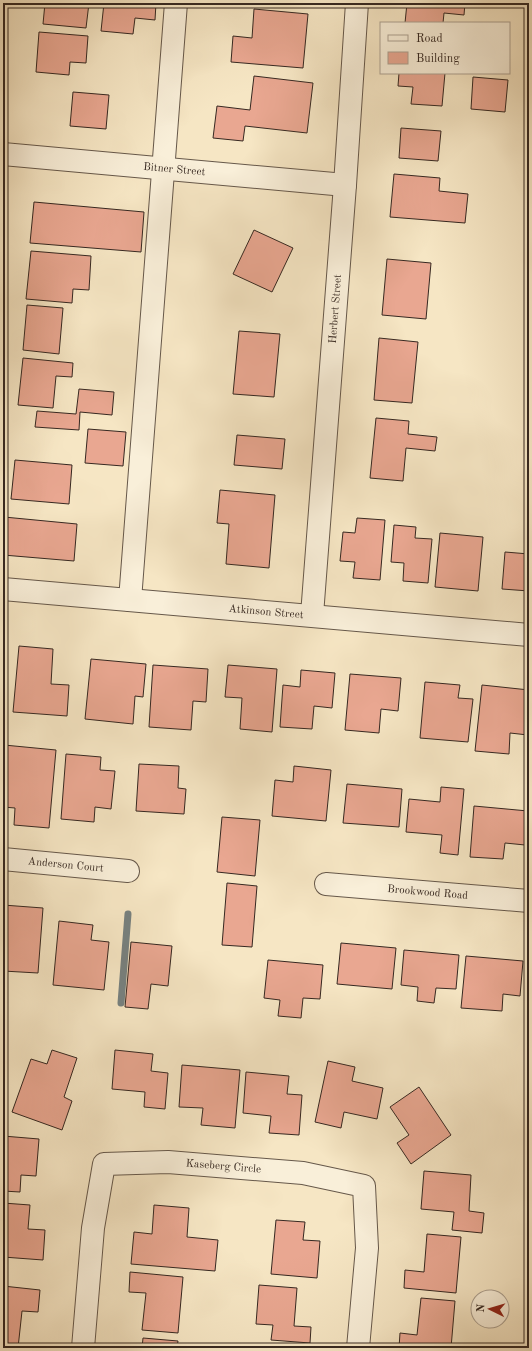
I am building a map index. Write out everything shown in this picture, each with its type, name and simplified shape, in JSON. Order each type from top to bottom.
[{"type":"street","points":[[130,600],[176,3]]},
{"type":"street","name":"Herbert Street","points":[[312,615],[345,185],[357,3]]},
{"type":"street","name":"Bitner Street","points":[[3,154],[345,185]]},
{"type":"street","name":"Atkinson Street","points":[[3,589],[529,635]]},
{"type":"street","name":"Anderson Court","points":[[3,859],[128,871]]},
{"type":"street","name":"Brookwood Road","points":[[326,884],[529,901]]},
{"type":"street","name":"Kaseberg Circle","points":[[83,1348],[93,1228],[104,1164],[168,1162],[303,1173],[364,1186],[367,1248],[358,1348]]},
{"type":"building","points":[[45,3],[89,3],[86,28],[43,24]]},
{"type":"building","points":[[104,3],[156,3],[155,20],[135,18],[133,34],[101,31]]},
{"type":"building","points":[[262,3],[288,3],[288,5]]},
{"type":"building","points":[[407,3],[465,3],[464,15],[444,13],[443,22],[405,22]]},
{"type":"building","points":[[254,9],[308,14],[303,68],[231,62],[233,36],[252,38]]},
{"type":"building","points":[[39,32],[88,36],[86,63],[70,62],[69,75],[36,72]]},
{"type":"building","points":[[399,74],[445,74],[442,106],[411,104],[413,87],[398,86]]},
{"type":"building","points":[[254,76],[313,83],[307,133],[245,126],[243,141],[213,138],[217,106],[250,110]]},
{"type":"building","points":[[473,77],[508,80],[505,112],[471,109]]},
{"type":"building","points":[[73,92],[109,95],[106,129],[70,126]]},
{"type":"building","points":[[401,128],[441,131],[438,161],[399,158]]},
{"type":"building","points":[[394,174],[440,178],[439,191],[468,194],[465,223],[390,217]]},
{"type":"building","points":[[34,202],[144,212],[141,252],[30,243]]},
{"type":"building","points":[[254,230],[293,248],[272,292],[233,274]]},
{"type":"building","points":[[31,251],[91,256],[89,290],[73,289],[72,303],[26,299]]},
{"type":"building","points":[[387,259],[431,263],[426,319],[382,315]]},
{"type":"building","points":[[27,305],[63,308],[59,354],[23,350]]},
{"type":"building","points":[[239,331],[280,334],[274,397],[233,394]]},
{"type":"building","points":[[379,338],[418,342],[412,403],[374,400]]},
{"type":"building","points":[[23,358],[73,363],[72,377],[56,376],[53,408],[18,405]]},
{"type":"building","points":[[79,389],[114,392],[112,415],[80,412],[79,430],[35,427],[37,411],[76,414]]},
{"type":"building","points":[[376,418],[409,421],[408,434],[437,437],[435,451],[406,448],[403,481],[370,478]]},
{"type":"building","points":[[88,429],[126,432],[123,466],[85,463]]},
{"type":"building","points":[[237,435],[285,439],[282,469],[234,465]]},
{"type":"building","points":[[15,460],[72,465],[69,504],[11,499]]},
{"type":"building","points":[[220,490],[275,495],[269,568],[226,564],[229,524],[217,523]]},
{"type":"building","points":[[4,517],[77,524],[74,561],[3,555]]},
{"type":"building","points":[[357,518],[385,520],[380,580],[353,578],[355,562],[340,561],[343,532],[355,533]]},
{"type":"building","points":[[394,525],[416,527],[415,538],[432,539],[428,583],[403,581],[404,563],[391,562]]},
{"type":"building","points":[[440,533],[483,537],[478,591],[435,587]]},
{"type":"building","points":[[505,552],[529,554],[529,591],[502,589]]},
{"type":"building","points":[[19,646],[53,649],[51,684],[69,685],[67,716],[13,712]]},
{"type":"building","points":[[91,659],[146,664],[143,697],[135,696],[133,724],[85,719]]},
{"type":"building","points":[[153,665],[208,669],[206,702],[193,701],[191,730],[149,727]]},
{"type":"building","points":[[228,665],[277,669],[272,732],[240,729],[242,698],[225,697]]},
{"type":"building","points":[[301,670],[335,673],[332,708],[314,706],[312,729],[280,727],[283,685],[300,687]]},
{"type":"building","points":[[350,674],[401,678],[398,711],[381,709],[379,733],[345,730]]},
{"type":"building","points":[[425,682],[460,685],[458,698],[473,699],[468,742],[420,738]]},
{"type":"building","points":[[482,685],[529,690],[528,735],[510,733],[509,754],[475,751]]},
{"type":"building","points":[[4,745],[56,750],[49,828],[14,825],[15,808],[3,807]]},
{"type":"building","points":[[66,754],[101,757],[100,770],[115,771],[111,809],[95,807],[94,822],[61,819]]},
{"type":"building","points":[[139,764],[179,766],[178,788],[186,789],[184,814],[136,811]]},
{"type":"building","points":[[294,766],[331,770],[326,821],[272,816],[275,780],[293,782]]},
{"type":"building","points":[[347,784],[402,789],[399,827],[343,823]]},
{"type":"building","points":[[441,787],[464,789],[458,855],[440,853],[442,835],[406,832],[409,799],[440,802]]},
{"type":"building","points":[[474,806],[528,811],[525,845],[505,843],[503,859],[470,857]]},
{"type":"building","points":[[222,817],[260,820],[255,876],[217,872]]},
{"type":"building","points":[[227,883],[257,886],[252,947],[222,945]]},
{"type":"building","points":[[3,905],[43,908],[38,973],[3,971]]},
{"type":"building","points":[[59,921],[93,925],[91,940],[109,942],[104,990],[53,985]]},
{"type":"building","points":[[131,942],[172,946],[168,986],[151,984],[148,1009],[125,1007]]},
{"type":"building","points":[[341,943],[396,948],[392,989],[337,984]]},
{"type":"building","points":[[404,950],[459,955],[456,989],[436,988],[434,1003],[417,1001],[418,987],[401,985]]},
{"type":"building","points":[[466,956],[523,961],[520,996],[503,994],[502,1011],[461,1008]]},
{"type":"building","points":[[268,960],[323,965],[320,999],[303,998],[301,1018],[278,1016],[280,1000],[264,998]]},
{"type":"building","points":[[52,1050],[77,1058],[64,1097],[72,1101],[62,1130],[12,1112],[31,1059],[47,1064]]},
{"type":"building","points":[[115,1050],[153,1054],[151,1071],[168,1073],[165,1109],[144,1107],[145,1092],[112,1089]]},
{"type":"building","points":[[328,1061],[355,1067],[352,1081],[383,1088],[377,1119],[344,1112],[341,1128],[315,1122]]},
{"type":"building","points":[[182,1065],[240,1070],[235,1128],[201,1125],[203,1108],[179,1107]]},
{"type":"building","points":[[246,1072],[289,1076],[287,1094],[302,1095],[299,1135],[269,1133],[271,1116],[243,1113]]},
{"type":"building","points":[[419,1087],[451,1135],[411,1164],[397,1143],[409,1135],[390,1107]]},
{"type":"building","points":[[3,1136],[39,1139],[36,1176],[21,1175],[20,1192],[3,1191]]},
{"type":"building","points":[[424,1171],[471,1175],[469,1211],[484,1213],[482,1233],[452,1230],[454,1212],[421,1209]]},
{"type":"building","points":[[3,1203],[30,1205],[28,1229],[45,1230],[43,1260],[3,1257]]},
{"type":"building","points":[[154,1205],[189,1208],[187,1237],[218,1240],[215,1271],[131,1264],[134,1232],[152,1234]]},
{"type":"building","points":[[276,1220],[305,1222],[303,1240],[320,1241],[317,1278],[271,1274]]},
{"type":"building","points":[[427,1234],[461,1237],[456,1293],[404,1288],[405,1270],[424,1272]]},
{"type":"building","points":[[130,1272],[183,1277],[178,1333],[142,1330],[146,1293],[129,1292]]},
{"type":"building","points":[[259,1285],[297,1288],[294,1326],[311,1327],[310,1343],[271,1340],[273,1325],[256,1324]]},
{"type":"building","points":[[3,1286],[40,1290],[38,1312],[22,1311],[18,1348],[3,1348]]},
{"type":"building","points":[[421,1298],[455,1301],[451,1348],[399,1348],[400,1333],[417,1335]]},
{"type":"building","points":[[143,1338],[178,1341],[177,1348],[142,1348]]},
{"type":"waterway","points":[[121,1003],[128,914]]}]
